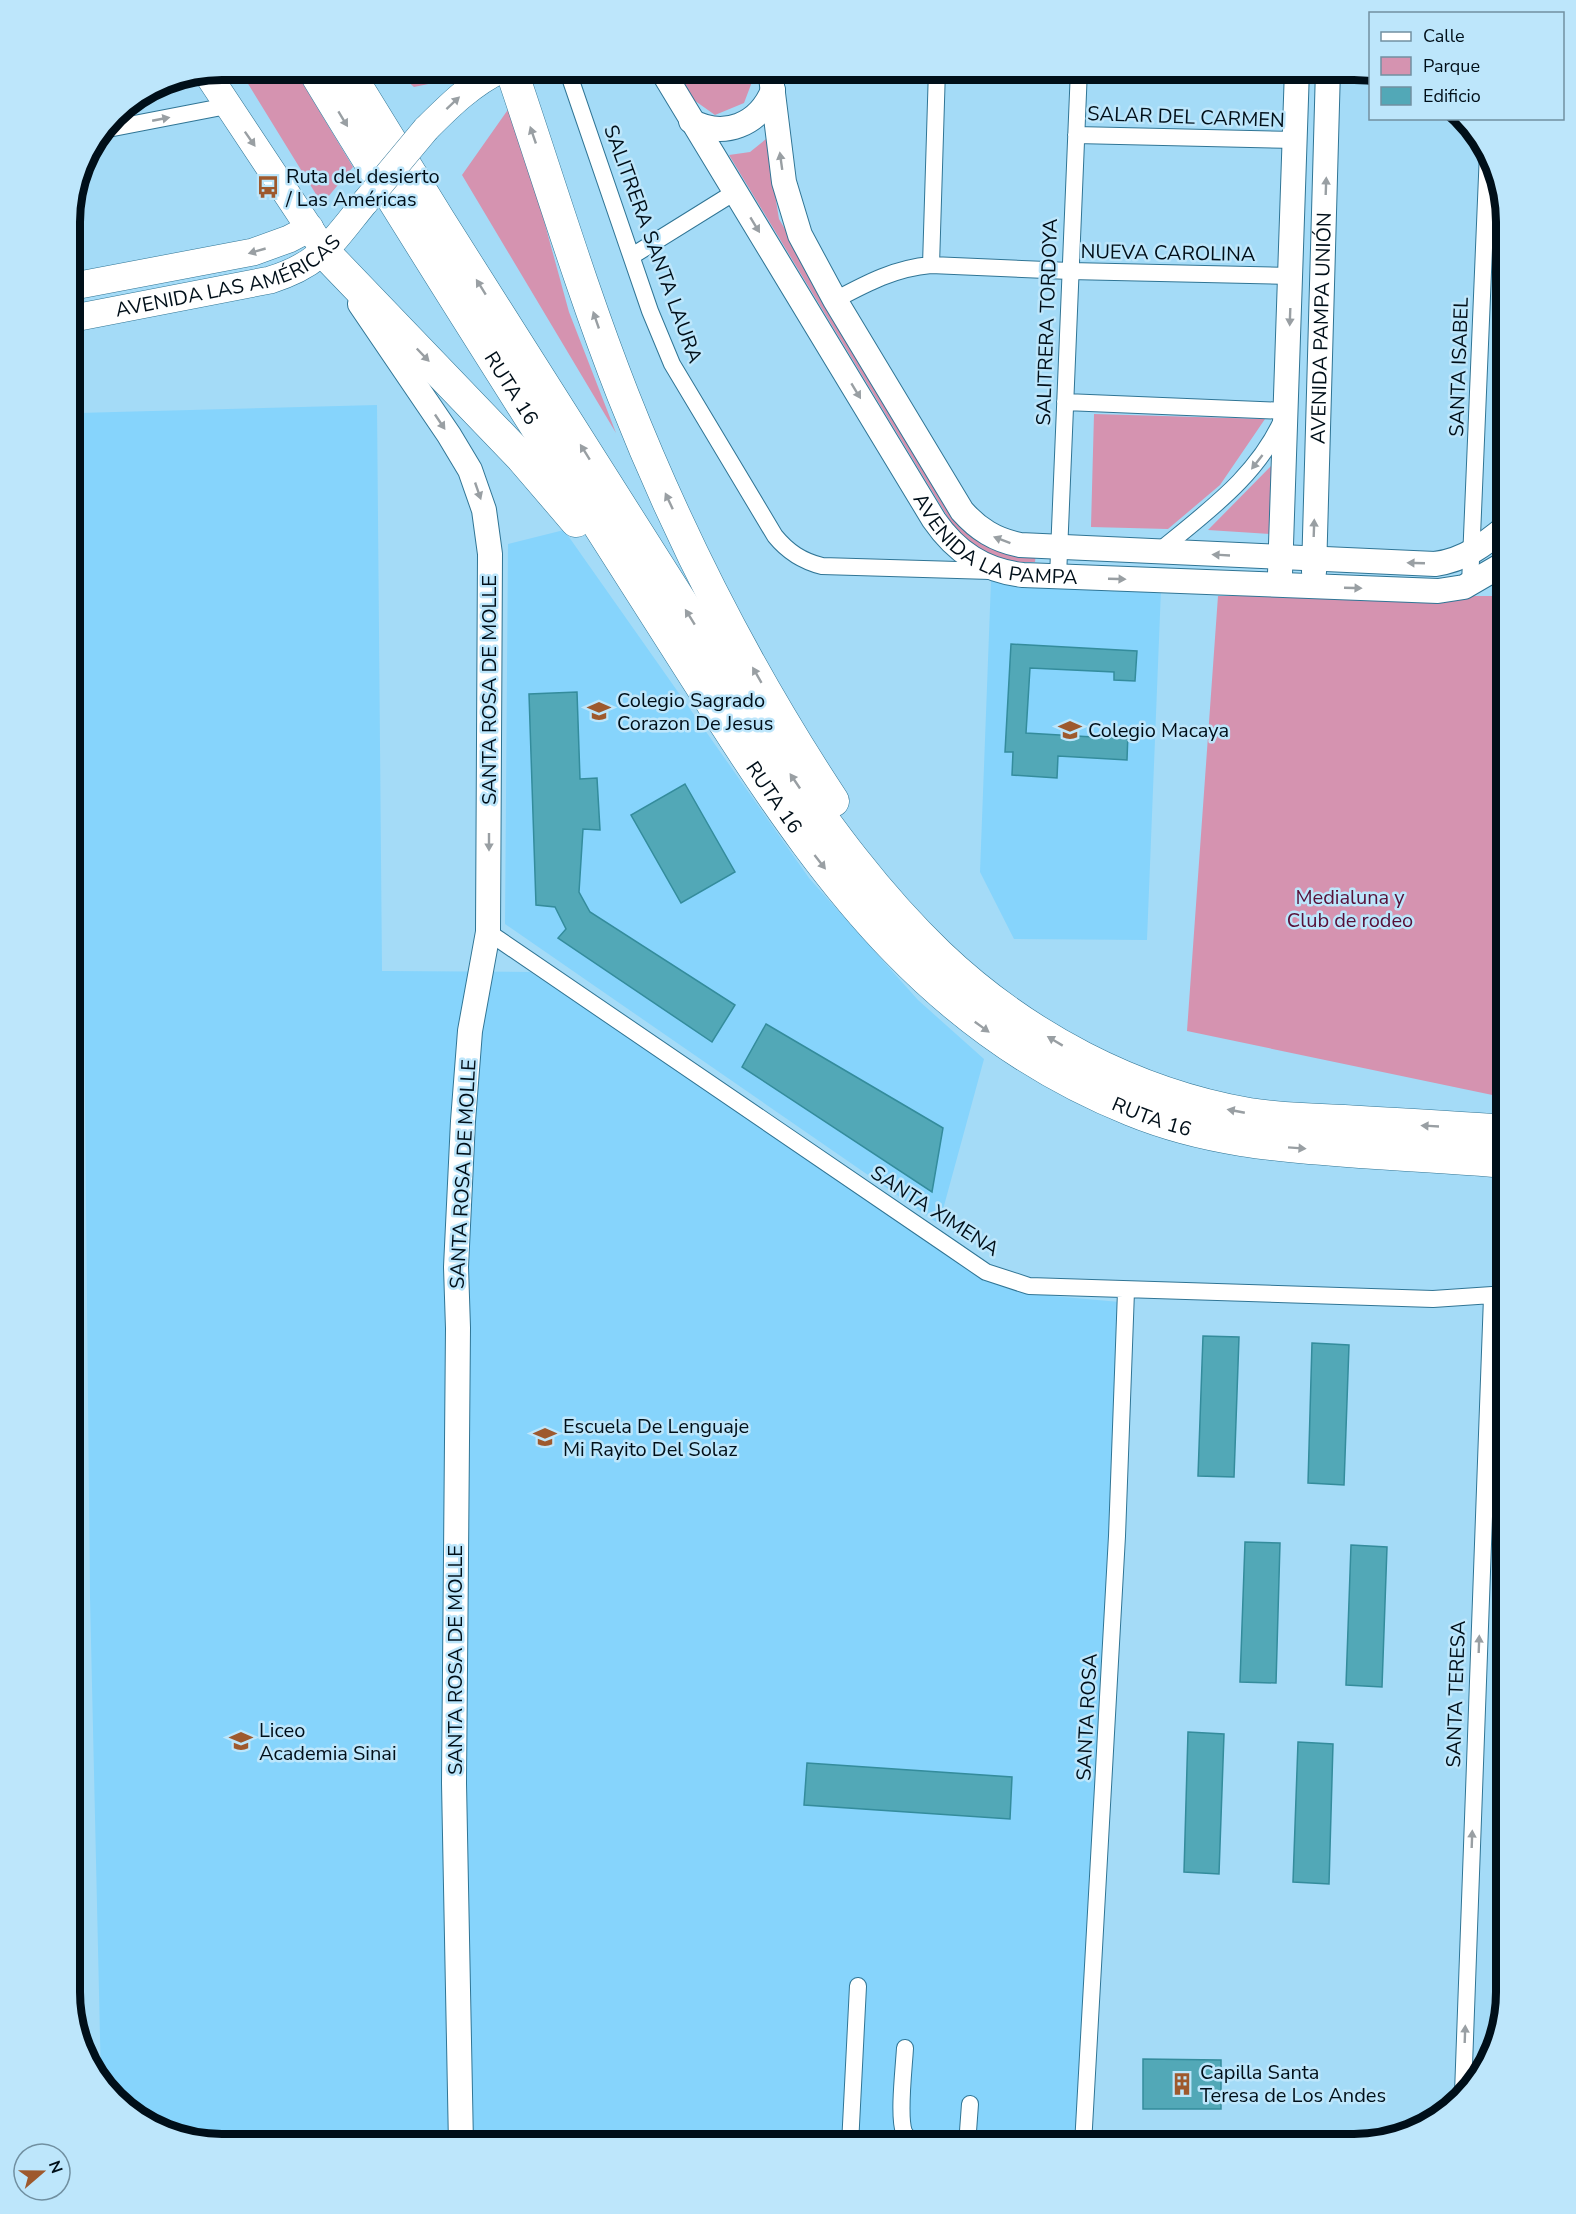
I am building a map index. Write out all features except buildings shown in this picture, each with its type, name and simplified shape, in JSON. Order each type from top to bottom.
[{"type":"highway","name":"RUTA 16","points":[[320,80],[412,231],[771,795],[844,894],[903,959],[936,990],[972,1020],[1048,1070],[1088,1091],[1158,1120],[1218,1137],[1256,1144],[1496,1161]]},
{"type":"highway","name":"RUTA 16","points":[[353,80],[778,755],[846,850],[878,889],[939,955],[1000,1005],[1062,1046],[1129,1080],[1185,1099],[1252,1114],[1290,1118],[1496,1129]]},
{"type":"highway","points":[[515,80],[623,394],[667,499],[734,635],[831,797],[939,955]]},
{"type":"highway","points":[[317,240],[535,473],[580,526],[682,657]]},
{"type":"highway","points":[[1332,1150],[1496,1170]]},
{"type":"main road","name":"AVENIDA LAS AMÉRICAS","points":[[80,317],[270,280],[304,266],[317,240],[366,201],[426,129],[459,97],[484,80]]},
{"type":"main road","points":[[211,81],[317,240]]},
{"type":"main road","name":"AVENIDA LAS AMÉRICAS","points":[[80,285],[253,252],[289,239],[317,240]]},
{"type":"street","name":"SALITRERA SANTA LAURA","points":[[571,80],[657,328],[681,381],[775,536],[792,553],[812,564],[832,567],[999,571]]},
{"type":"street","name":"AVENIDA LA PAMPA","points":[[667,80],[942,532],[969,557],[999,571],[1023,575],[1438,591],[1456,590],[1496,569]]},
{"type":"street","name":"AVENIDA LA PAMPA","points":[[691,121],[711,129],[742,125],[761,111],[769,101],[772,80]]},
{"type":"street","name":"AVENIDA LA PAMPA","points":[[772,80],[784,182],[790,210],[811,260],[962,511],[983,531],[1006,543],[1059,547],[1435,564],[1456,560],[1472,552],[1496,534]]},
{"type":"street","points":[[931,265],[937,80]]},
{"type":"street","name":"SALITRERA TORDOYA","points":[[1058,577],[1078,80]]},
{"type":"street","name":"AVENIDA PAMPA UNIÓN","points":[[1279,586],[1297,80]]},
{"type":"street","name":"AVENIDA PAMPA UNIÓN","points":[[1314,587],[1328,80]]},
{"type":"street","points":[[115,128],[227,106]]},
{"type":"street","name":"SALAR DEL CARMEN","points":[[1076,135],[1296,141]]},
{"type":"street","name":"SANTA ISABEL","points":[[1470,584],[1487,171]]},
{"type":"street","points":[[632,256],[735,192]]},
{"type":"street","name":"SANTA ROSA DE MOLLE","points":[[317,240],[461,453],[470,470],[484,510],[490,554],[488,932],[470,1031],[462,1120],[456,1267],[458,1340],[454,1783],[461,2134]]},
{"type":"street","name":"NUEVA CAROLINA","points":[[835,300],[885,274],[900,269],[931,265],[1291,276]]},
{"type":"street","points":[[1065,402],[1286,411],[1279,430],[1268,448],[1242,480],[1158,552]]},
{"type":"street","name":"SANTA XIMENA","points":[[488,932],[986,1272],[1029,1286],[1126,1291],[1433,1299],[1496,1295]]},
{"type":"street","name":"SANTA ROSA","points":[[1084,2134],[1118,1536],[1126,1291]]},
{"type":"street","name":"SANTA TERESA","points":[[1463,2083],[1496,1362]]},
{"type":"street","points":[[851,2134],[858,1986]]},
{"type":"street","points":[[905,2048],[902,2115],[905,2134]]},
{"type":"street","points":[[968,2134],[970,2104]]},
{"type":"shaded area","points":[[377,405],[382,971],[530,972],[1008,1283],[1052,1296],[1120,1302],[1086,2134],[212,2134],[185,2130],[150,2116],[121,2093],[101,2068],[90,1597],[80,413]]},
{"type":"shaded area","name":"Colegio Sagrado Corazon De Jesus","points":[[564,530],[809,878],[918,1000],[984,1059],[939,1224],[505,924],[508,544]]},
{"type":"shaded area","name":"Colegio Macaya","points":[[991,581],[1161,589],[1147,940],[1014,939],[980,872]]},
{"type":"green space","points":[[246,80],[301,80],[353,167],[322,204]]},
{"type":"green space","points":[[406,80],[436,80],[433,83],[414,87]]},
{"type":"green space","points":[[682,80],[753,80],[744,103],[715,115],[691,98]]},
{"type":"green space","points":[[512,104],[569,312],[616,433],[462,175]]},
{"type":"green space","points":[[766,139],[779,219],[962,528],[1036,553],[1035,562],[1001,562],[961,539],[729,155],[750,152]]},
{"type":"green space","points":[[1094,414],[1265,419],[1220,485],[1168,529],[1091,527]]},
{"type":"green space","points":[[1275,462],[1270,534],[1208,530]]},
{"type":"green space","name":"Medialuna y Club de rodeo","points":[[1218,596],[1496,596],[1496,1096],[1187,1031]]},
{"type":"place","name":"Ruta del desierto / Las Américas","points":[[268,187]]},
{"type":"place","name":"Colegio Sagrado Corazon De Jesus","points":[[599,711]]},
{"type":"place","name":"Colegio Macaya","points":[[1070,730]]},
{"type":"place","name":"Escuela De Lenguaje Mi Rayito Del Solaz","points":[[545,1437]]},
{"type":"place","name":"Liceo Academia Sinai","points":[[241,1741]]},
{"type":"place","name":"Capilla Santa Teresa de Los Andes","points":[[1182,2084]]}]
